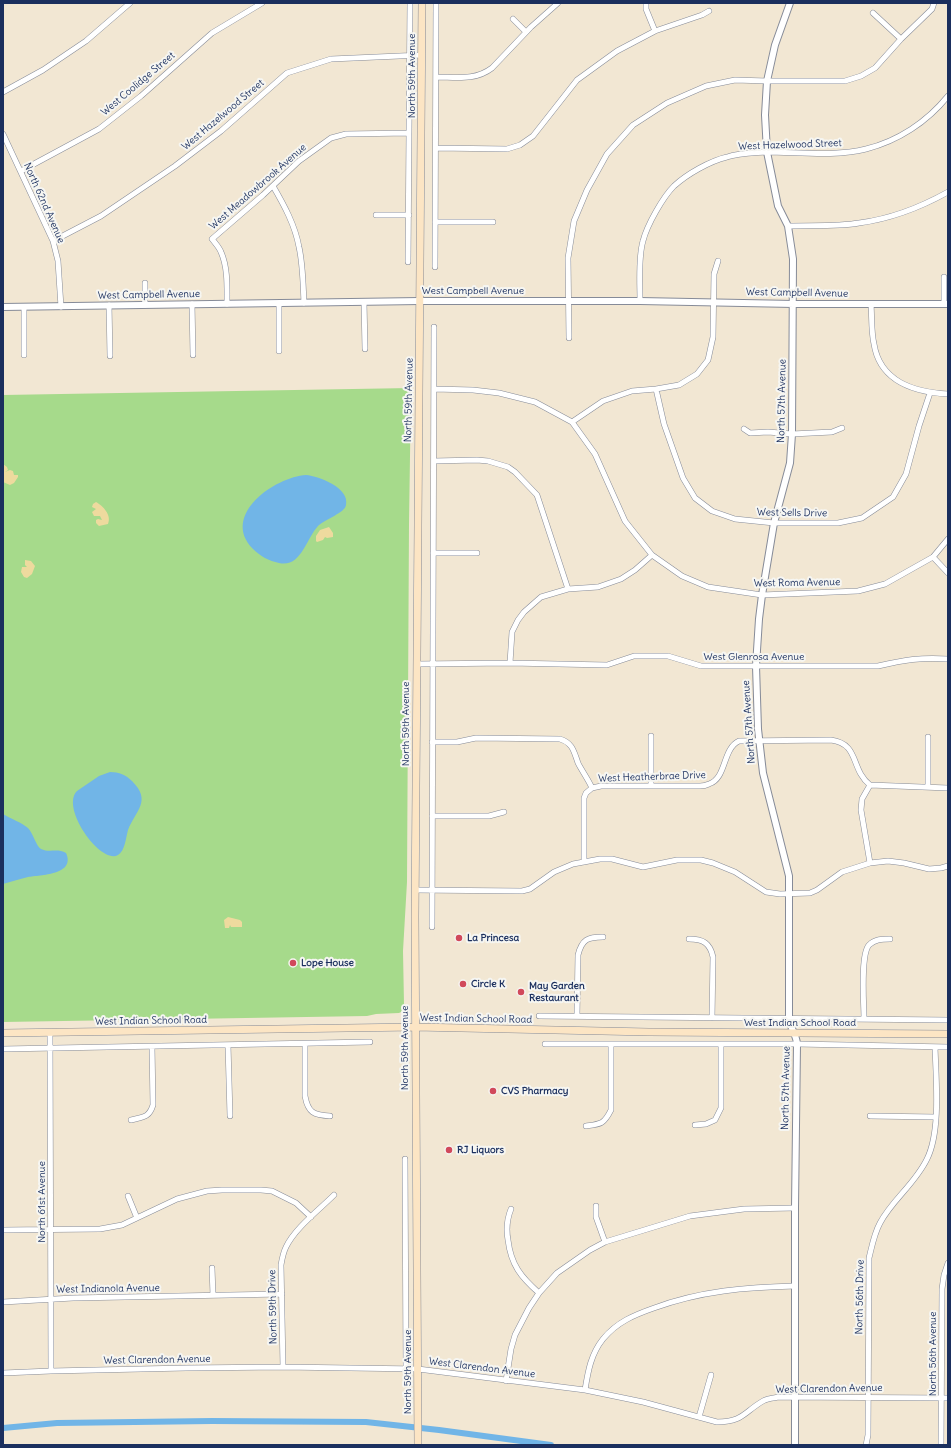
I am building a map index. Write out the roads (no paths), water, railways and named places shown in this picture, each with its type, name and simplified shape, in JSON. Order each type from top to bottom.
[{"type":"main road","name":"North 59th Avenue","points":[[418,1444],[415,890],[422,3]]},
{"type":"main road","name":"West Indian School Road","points":[[3,1033],[415,1027],[634,1032],[948,1034]]},
{"type":"street","points":[[3,92],[43,70],[86,41],[130,3]]},
{"type":"street","name":"West Coolidge Street","points":[[21,171],[99,128],[141,96],[212,33],[262,3]]},
{"type":"street","name":"North 59th Avenue","points":[[408,262],[410,3]]},
{"type":"street","points":[[435,268],[436,3]]},
{"type":"street","points":[[436,77],[470,77],[485,73],[492,68],[526,32],[558,3]]},
{"type":"street","points":[[646,3],[646,9],[655,31]]},
{"type":"street","name":"North 57th Avenue","points":[[790,3],[775,45],[767,82],[765,115],[767,152],[778,206],[788,226],[793,259],[794,304],[792,434],[790,463],[774,523],[762,595],[756,666],[759,740],[765,779],[789,870],[789,1018],[793,1034],[797,1041],[795,1445]]},
{"type":"street","points":[[569,338],[568,258],[574,221],[587,190],[607,154],[633,125],[667,103],[706,86],[735,80],[767,82],[845,81],[861,76],[874,68],[932,9],[934,3]]},
{"type":"street","points":[[436,148],[507,149],[520,145],[533,136],[577,80],[617,51],[655,31],[702,16],[709,11]]},
{"type":"street","points":[[873,13],[901,39]]},
{"type":"street","points":[[514,19],[526,32]]},
{"type":"street","name":"West Hazelwood Street","points":[[53,241],[101,216],[175,166],[221,131],[287,73],[330,59],[422,55]]},
{"type":"street","name":"West Hazelwood Street","points":[[640,301],[640,273],[643,241],[653,216],[674,186],[703,166],[728,156],[751,153],[841,152],[873,147],[890,141],[918,126],[948,96]]},
{"type":"street","name":"West Meadowbrook Avenue","points":[[227,304],[227,279],[221,251],[212,239],[273,186],[299,161],[331,138],[346,134],[409,133]]},
{"type":"street","name":"North 62nd Avenue","points":[[3,134],[53,241],[58,260],[61,307]]},
{"type":"street","points":[[273,186],[290,220],[299,246],[304,303]]},
{"type":"street","points":[[788,226],[858,224],[900,214],[934,200],[948,192]]},
{"type":"street","points":[[376,216],[408,215]]},
{"type":"street","points":[[435,222],[493,222]]},
{"type":"street","points":[[572,422],[603,401],[632,391],[679,385],[697,374],[708,360],[713,337],[714,274],[718,261]]},
{"type":"street","name":"West Campbell Avenue","points":[[3,308],[109,305],[420,301],[640,301],[794,304],[946,304],[944,278]]},
{"type":"street","points":[[145,282],[145,305]]},
{"type":"street","points":[[364,302],[364,349]]},
{"type":"street","points":[[279,303],[280,351]]},
{"type":"street","points":[[192,304],[193,355]]},
{"type":"street","points":[[871,304],[874,344],[882,368],[901,384],[930,393],[948,394]]},
{"type":"street","points":[[109,305],[110,356]]},
{"type":"street","points":[[24,307],[24,355]]},
{"type":"street","points":[[432,927],[434,327]]},
{"type":"street","name":"West Roma Avenue","points":[[434,389],[474,390],[499,393],[535,402],[572,422],[595,454],[625,521],[652,555],[682,576],[708,587],[762,595],[858,592],[885,584],[933,557],[948,539]]},
{"type":"street","name":"West Sells Drive","points":[[656,389],[664,424],[683,478],[695,498],[712,511],[735,519],[774,523],[838,523],[862,518],[893,498],[906,474],[930,393]]},
{"type":"street","points":[[744,429],[750,433],[768,432],[792,434],[832,432],[842,428]]},
{"type":"street","points":[[434,460],[488,461],[508,467],[515,472],[537,495],[568,589]]},
{"type":"street","points":[[433,552],[477,552]]},
{"type":"street","points":[[510,663],[512,632],[524,612],[541,598],[568,589],[598,587],[621,580],[652,555]]},
{"type":"street","points":[[933,557],[948,573]]},
{"type":"street","name":"West Glenrosa Avenue","points":[[417,664],[510,663],[607,665],[634,656],[668,656],[701,666],[878,666],[903,660],[927,657],[948,659]]},
{"type":"street","points":[[651,736],[651,786]]},
{"type":"street","points":[[928,737],[928,788]]},
{"type":"street","name":"West Heatherbrae Drive","points":[[432,742],[458,742],[476,738],[566,740],[574,748],[578,761],[592,788],[601,786],[700,786],[711,784],[718,776],[730,750],[735,743],[746,740],[840,741],[851,751],[860,773],[864,780],[870,785]]},
{"type":"street","points":[[870,863],[861,810],[862,799],[870,785],[948,788]]},
{"type":"street","points":[[584,861],[584,798],[586,793],[592,788]]},
{"type":"street","points":[[432,816],[489,816],[504,812]]},
{"type":"street","points":[[415,890],[522,891],[530,888],[554,872],[573,864],[584,861],[612,859],[643,867],[677,860],[701,860],[735,872],[766,892],[790,894],[810,893],[817,890],[842,872],[870,863],[888,861],[929,869],[948,866]]},
{"type":"street","points":[[577,1016],[579,949],[582,944],[591,937],[603,937]]},
{"type":"street","points":[[689,939],[699,939],[705,943],[712,952],[712,1018]]},
{"type":"street","points":[[864,1019],[865,954],[874,941],[890,939]]},
{"type":"street","name":"West Indian School Road","points":[[539,1016],[948,1020]]},
{"type":"street","name":"North 61st Avenue","points":[[50,1032],[51,1371]]},
{"type":"street","points":[[3,1049],[370,1042]]},
{"type":"street","points":[[305,1044],[306,1104],[309,1109],[317,1115],[330,1116]]},
{"type":"street","points":[[545,1044],[797,1044],[948,1047]]},
{"type":"street","points":[[586,1126],[606,1120],[611,1110],[611,1044]]},
{"type":"street","points":[[695,1125],[706,1124],[715,1120],[721,1108],[721,1044]]},
{"type":"street","points":[[228,1045],[230,1116]]},
{"type":"street","points":[[131,1120],[147,1116],[150,1112],[152,1105],[152,1047]]},
{"type":"street","name":"North 56th Drive","points":[[866,1445],[868,1435],[869,1258],[873,1241],[880,1223],[887,1212],[916,1178],[928,1157],[936,1116],[935,1047]]},
{"type":"street","points":[[870,1116],[936,1116]]},
{"type":"street","name":"North 59th Avenue","points":[[404,1159],[406,1369]]},
{"type":"street","points":[[3,1230],[100,1229],[122,1225],[157,1207],[177,1199],[207,1191],[239,1189],[272,1191],[296,1203],[312,1217]]},
{"type":"street","name":"North 59th Drive","points":[[283,1367],[281,1265],[284,1253],[290,1241],[334,1195]]},
{"type":"street","points":[[128,1196],[137,1218]]},
{"type":"street","points":[[596,1206],[596,1217],[605,1242]]},
{"type":"street","points":[[506,1381],[511,1349],[515,1335],[529,1308],[539,1293],[557,1273],[590,1250],[605,1242],[690,1216],[744,1209],[795,1208]]},
{"type":"street","points":[[511,1209],[507,1221],[510,1256],[519,1274],[539,1293]]},
{"type":"street","name":"North 56th Avenue","points":[[941,1445],[942,1289],[948,1263]]},
{"type":"street","points":[[212,1268],[213,1295]]},
{"type":"street","points":[[585,1390],[588,1369],[592,1357],[603,1339],[620,1322],[674,1301],[714,1291],[756,1286],[795,1286]]},
{"type":"street","name":"West Indianola Avenue","points":[[3,1302],[51,1299],[282,1294]]},
{"type":"street","name":"West Clarendon Avenue","points":[[3,1373],[283,1367],[418,1369],[585,1390],[643,1402],[717,1422],[729,1422],[744,1416],[764,1400],[779,1397],[948,1398]]},
{"type":"street","points":[[699,1417],[711,1375]]},
{"type":"water","points":[[306,475],[325,480],[339,488],[346,499],[345,508],[318,526],[298,557],[293,561],[279,563],[268,560],[253,549],[245,536],[243,523],[247,511],[267,490],[293,477]]},
{"type":"water","points":[[110,772],[119,773],[130,779],[138,788],[142,800],[128,830],[122,850],[118,855],[111,856],[102,852],[93,844],[85,833],[74,810],[73,799],[77,791],[99,776]]},
{"type":"water","points":[[3,814],[28,828],[41,849],[66,853],[68,860],[66,866],[62,870],[48,874],[28,877],[3,884]]},
{"type":"waterway","points":[[3,1428],[57,1423],[212,1421],[366,1422],[551,1445]]},
{"type":"place","name":"La Princesa","points":[[459,938]]},
{"type":"place","name":"Lope House","points":[[293,963]]},
{"type":"place","name":"Circle K","points":[[463,984]]},
{"type":"place","name":"May Garden Restaurant","points":[[521,992]]},
{"type":"place","name":"CVS Pharmacy","points":[[493,1091]]},
{"type":"place","name":"RJ Liquors","points":[[449,1150]]}]
